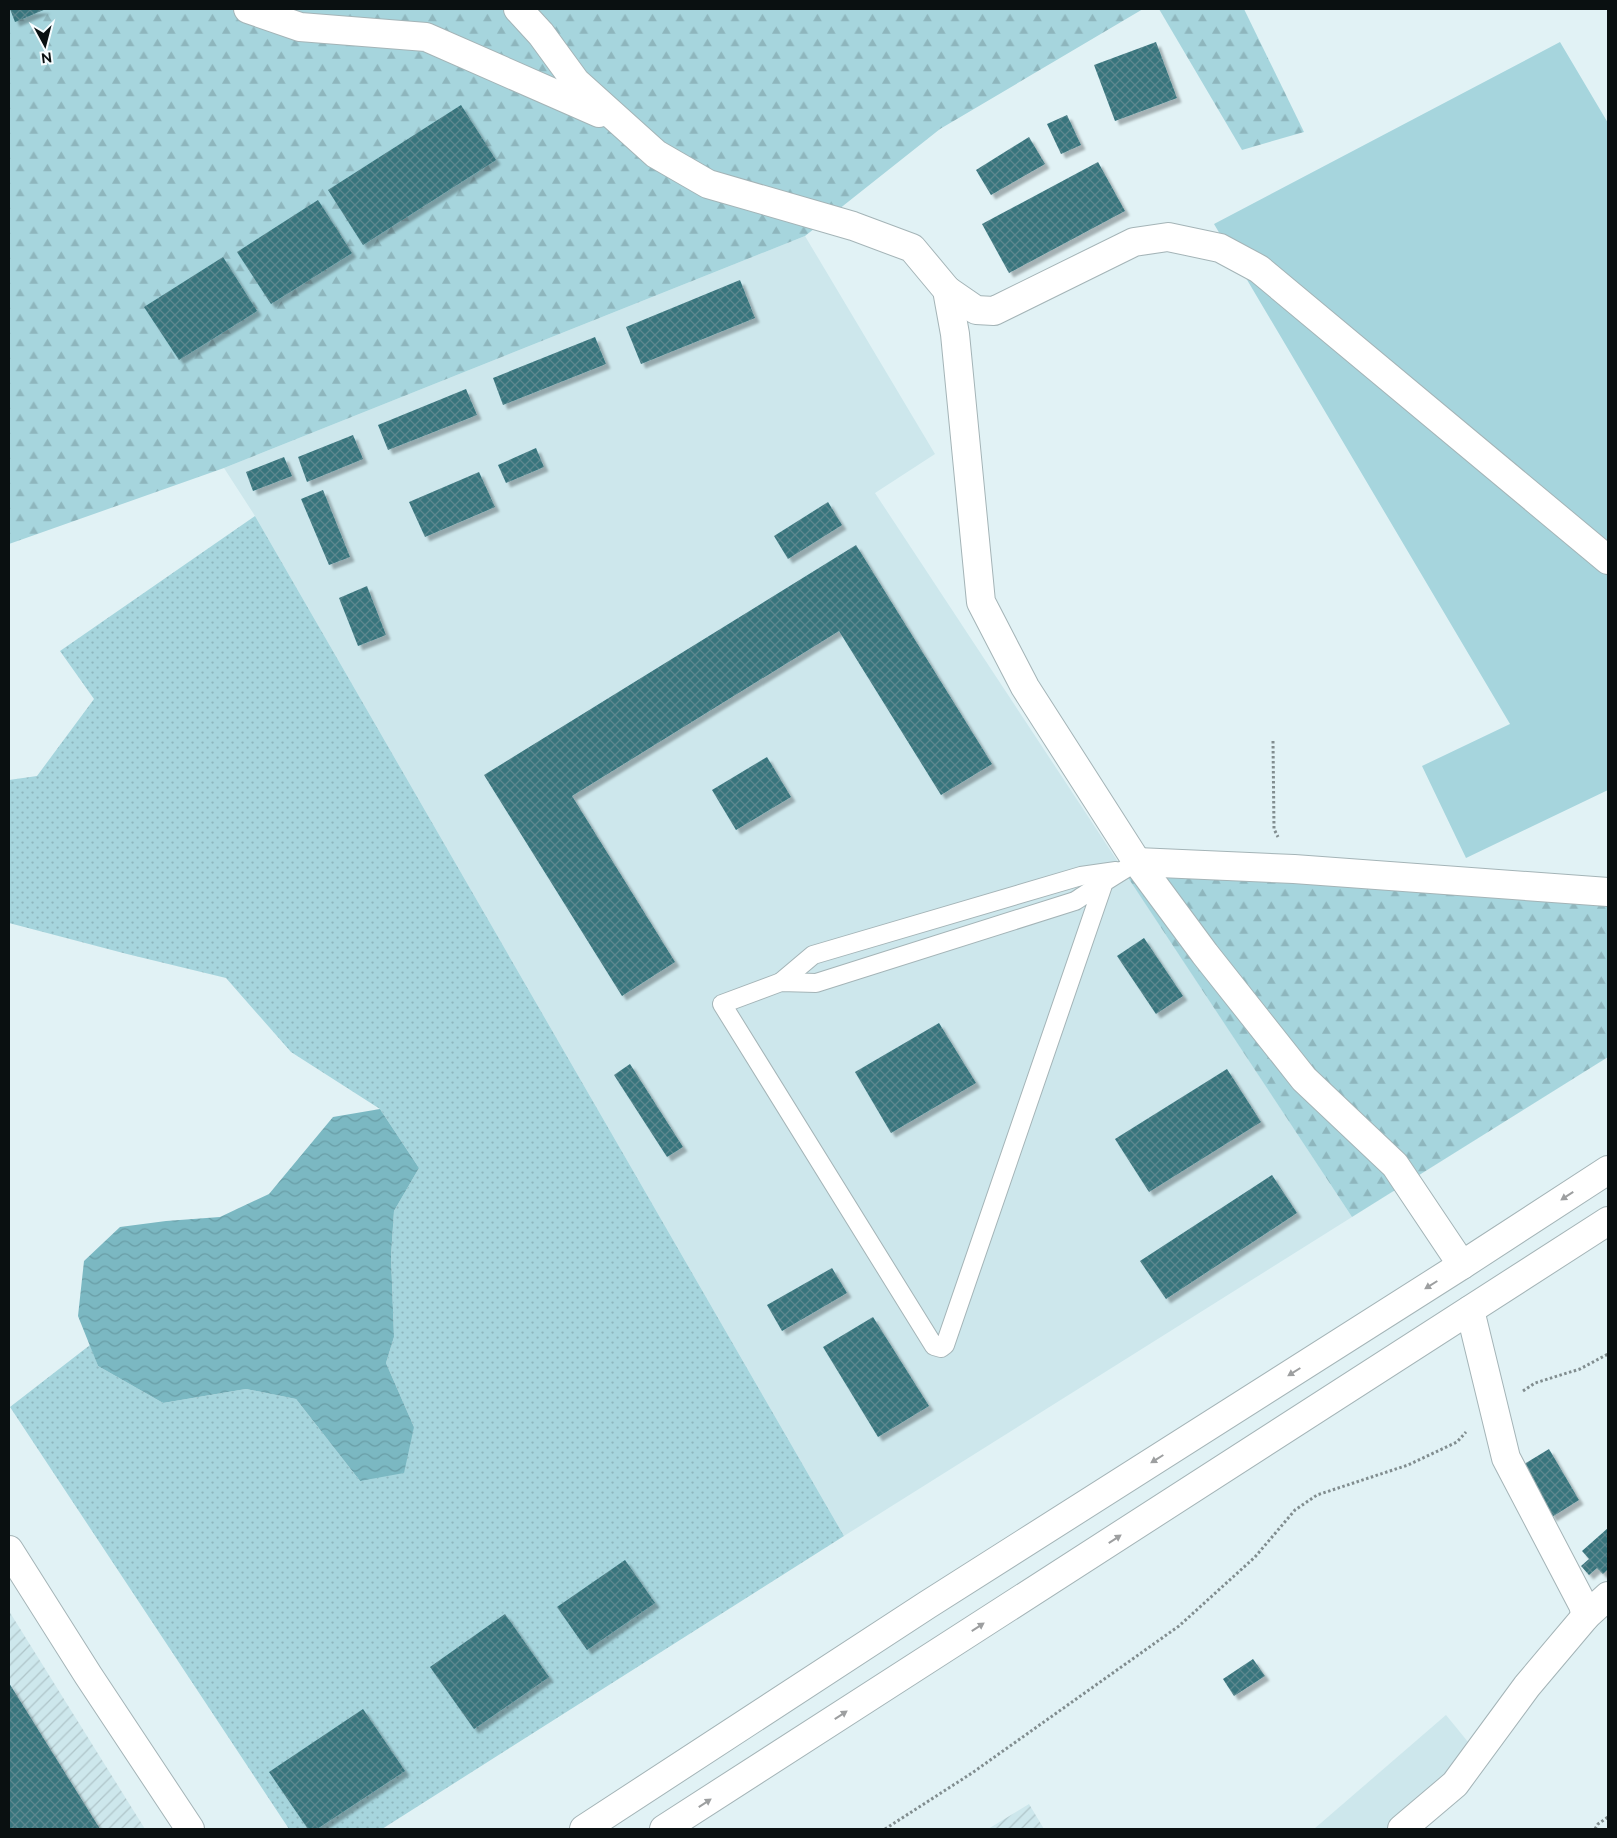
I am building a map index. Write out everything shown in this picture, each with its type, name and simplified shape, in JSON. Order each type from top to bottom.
[{"type":"main road","points":[[248,9],[300,27],[426,37],[621,122]]},
{"type":"main road","points":[[518,9],[541,34],[576,82],[656,154],[708,184],[852,226],[912,248],[947,290],[976,310],[994,311],[1134,242],[1168,236],[1220,248],[1259,269],[1608,560]]},
{"type":"main road","points":[[947,290],[955,334],[981,602],[1025,687],[1130,866],[1205,954],[1304,1079],[1395,1165],[1462,1265]]},
{"type":"main road","points":[[1130,866],[1294,869],[1608,892]]},
{"type":"main road","points":[[584,1829],[927,1605],[1608,1170]]},
{"type":"main road","points":[[664,1829],[1608,1221]]},
{"type":"main road","points":[[1470,1310],[1506,1458],[1583,1605],[1586,1616]]},
{"type":"main road","points":[[9,1550],[88,1675],[190,1829]]},
{"type":"main road","points":[[1402,1829],[1454,1784],[1527,1686],[1586,1616],[1608,1596]]},
{"type":"lane","points":[[1104,882],[945,1345],[941,1348],[934,1346],[722,1004],[781,982],[813,955],[1081,876],[1130,866]]},
{"type":"lane","points":[[781,982],[816,983],[1075,901],[1130,866]]},
{"type":"path","points":[[1273,741],[1274,829],[1294,869]]},
{"type":"path","points":[[885,1829],[972,1774],[1179,1626],[1255,1556],[1295,1510],[1317,1495],[1408,1465],[1456,1442],[1474,1423],[1494,1407],[1535,1383],[1580,1369],[1608,1354]]},
{"type":"path","points":[[1595,1829],[1598,1824],[1608,1817]]},
{"type":"shaded area","points":[[805,236],[935,454],[875,493],[1352,1217],[844,1536],[255,516],[224,468]]},
{"type":"shaded area","points":[[9,1611],[145,1829],[9,1829]]},
{"type":"shaded area","points":[[1446,1715],[1477,1753],[1390,1829],[1314,1829]]},
{"type":"shaded area","points":[[1029,1804],[1044,1829],[988,1829]]},
{"type":"green space","points":[[9,9],[1143,9],[940,129],[805,236],[224,468],[9,544]]},
{"type":"green space","points":[[1159,9],[1244,9],[1304,132],[1242,150]]},
{"type":"green space","points":[[1560,42],[1608,123],[1608,790],[1466,858],[1422,766],[1510,724],[1214,224]]},
{"type":"green space","points":[[255,516],[844,1536],[382,1829],[289,1829],[10,1407],[90,1345],[98,1366],[163,1403],[246,1389],[296,1399],[360,1481],[414,1427],[386,1363],[394,1337],[391,1256],[394,1211],[419,1168],[380,1109],[291,1052],[226,978],[9,923],[9,780],[37,776],[94,699],[60,651]]},
{"type":"green space","points":[[1123,870],[1608,892],[1608,1057],[1352,1217]]},
{"type":"water","points":[[380,1109],[419,1168],[394,1211],[391,1256],[394,1337],[386,1363],[414,1427],[404,1473],[360,1481],[296,1399],[246,1389],[163,1403],[98,1366],[78,1316],[84,1261],[120,1227],[220,1217],[269,1194],[333,1117]]},
{"type":"building","points":[[10,9],[46,9],[15,22]]},
{"type":"building","points":[[1156,42],[1177,98],[1115,121],[1094,65]]},
{"type":"building","points":[[461,105],[496,160],[363,245],[328,190]]},
{"type":"building","points":[[1067,115],[1081,145],[1061,154],[1047,124]]},
{"type":"building","points":[[1029,137],[1045,164],[991,195],[976,170]]},
{"type":"building","points":[[1098,162],[1125,211],[1009,273],[982,224]]},
{"type":"building","points":[[318,200],[352,253],[271,304],[237,252]]},
{"type":"building","points":[[223,257],[257,311],[179,360],[144,307]]},
{"type":"building","points":[[740,280],[755,318],[641,364],[626,327]]},
{"type":"building","points":[[595,337],[606,364],[503,405],[493,378]]},
{"type":"building","points":[[466,389],[477,415],[388,450],[378,425]]},
{"type":"building","points":[[353,435],[363,459],[307,482],[298,457]]},
{"type":"building","points":[[536,448],[544,467],[506,483],[498,465]]},
{"type":"building","points":[[284,457],[292,476],[253,491],[246,472]]},
{"type":"building","points":[[479,472],[495,507],[425,537],[409,502]]},
{"type":"building","points":[[323,490],[350,557],[329,565],[301,499]]},
{"type":"building","points":[[828,502],[842,525],[788,559],[774,536]]},
{"type":"building","points":[[856,545],[992,764],[941,795],[839,631],[572,796],[675,962],[622,996],[484,775]]},
{"type":"building","points":[[367,586],[386,635],[358,646],[339,598]]},
{"type":"building","points":[[767,757],[791,797],[736,830],[712,790]]},
{"type":"building","points":[[1144,938],[1183,996],[1156,1014],[1117,956]]},
{"type":"building","points":[[939,1023],[976,1083],[891,1133],[855,1072]]},
{"type":"building","points":[[630,1064],[683,1147],[667,1157],[614,1075]]},
{"type":"building","points":[[1227,1069],[1261,1122],[1149,1192],[1115,1139]]},
{"type":"building","points":[[1272,1175],[1297,1213],[1166,1299],[1140,1261]]},
{"type":"building","points":[[832,1268],[847,1293],[782,1331],[767,1305]]},
{"type":"building","points":[[873,1317],[929,1406],[878,1437],[823,1347]]},
{"type":"building","points":[[1549,1449],[1579,1500],[1552,1517],[1521,1466]]},
{"type":"building","points":[[1608,1528],[1608,1569],[1603,1574],[1597,1568],[1589,1575],[1581,1566],[1589,1559],[1582,1551]]},
{"type":"building","points":[[625,1560],[655,1603],[587,1650],[557,1607]]},
{"type":"building","points":[[505,1614],[549,1677],[474,1729],[430,1667]]},
{"type":"building","points":[[1253,1659],[1265,1676],[1234,1696],[1223,1679]]},
{"type":"building","points":[[9,1683],[100,1829],[9,1829]]},
{"type":"building","points":[[363,1709],[405,1771],[317,1829],[308,1829],[269,1772]]}]
